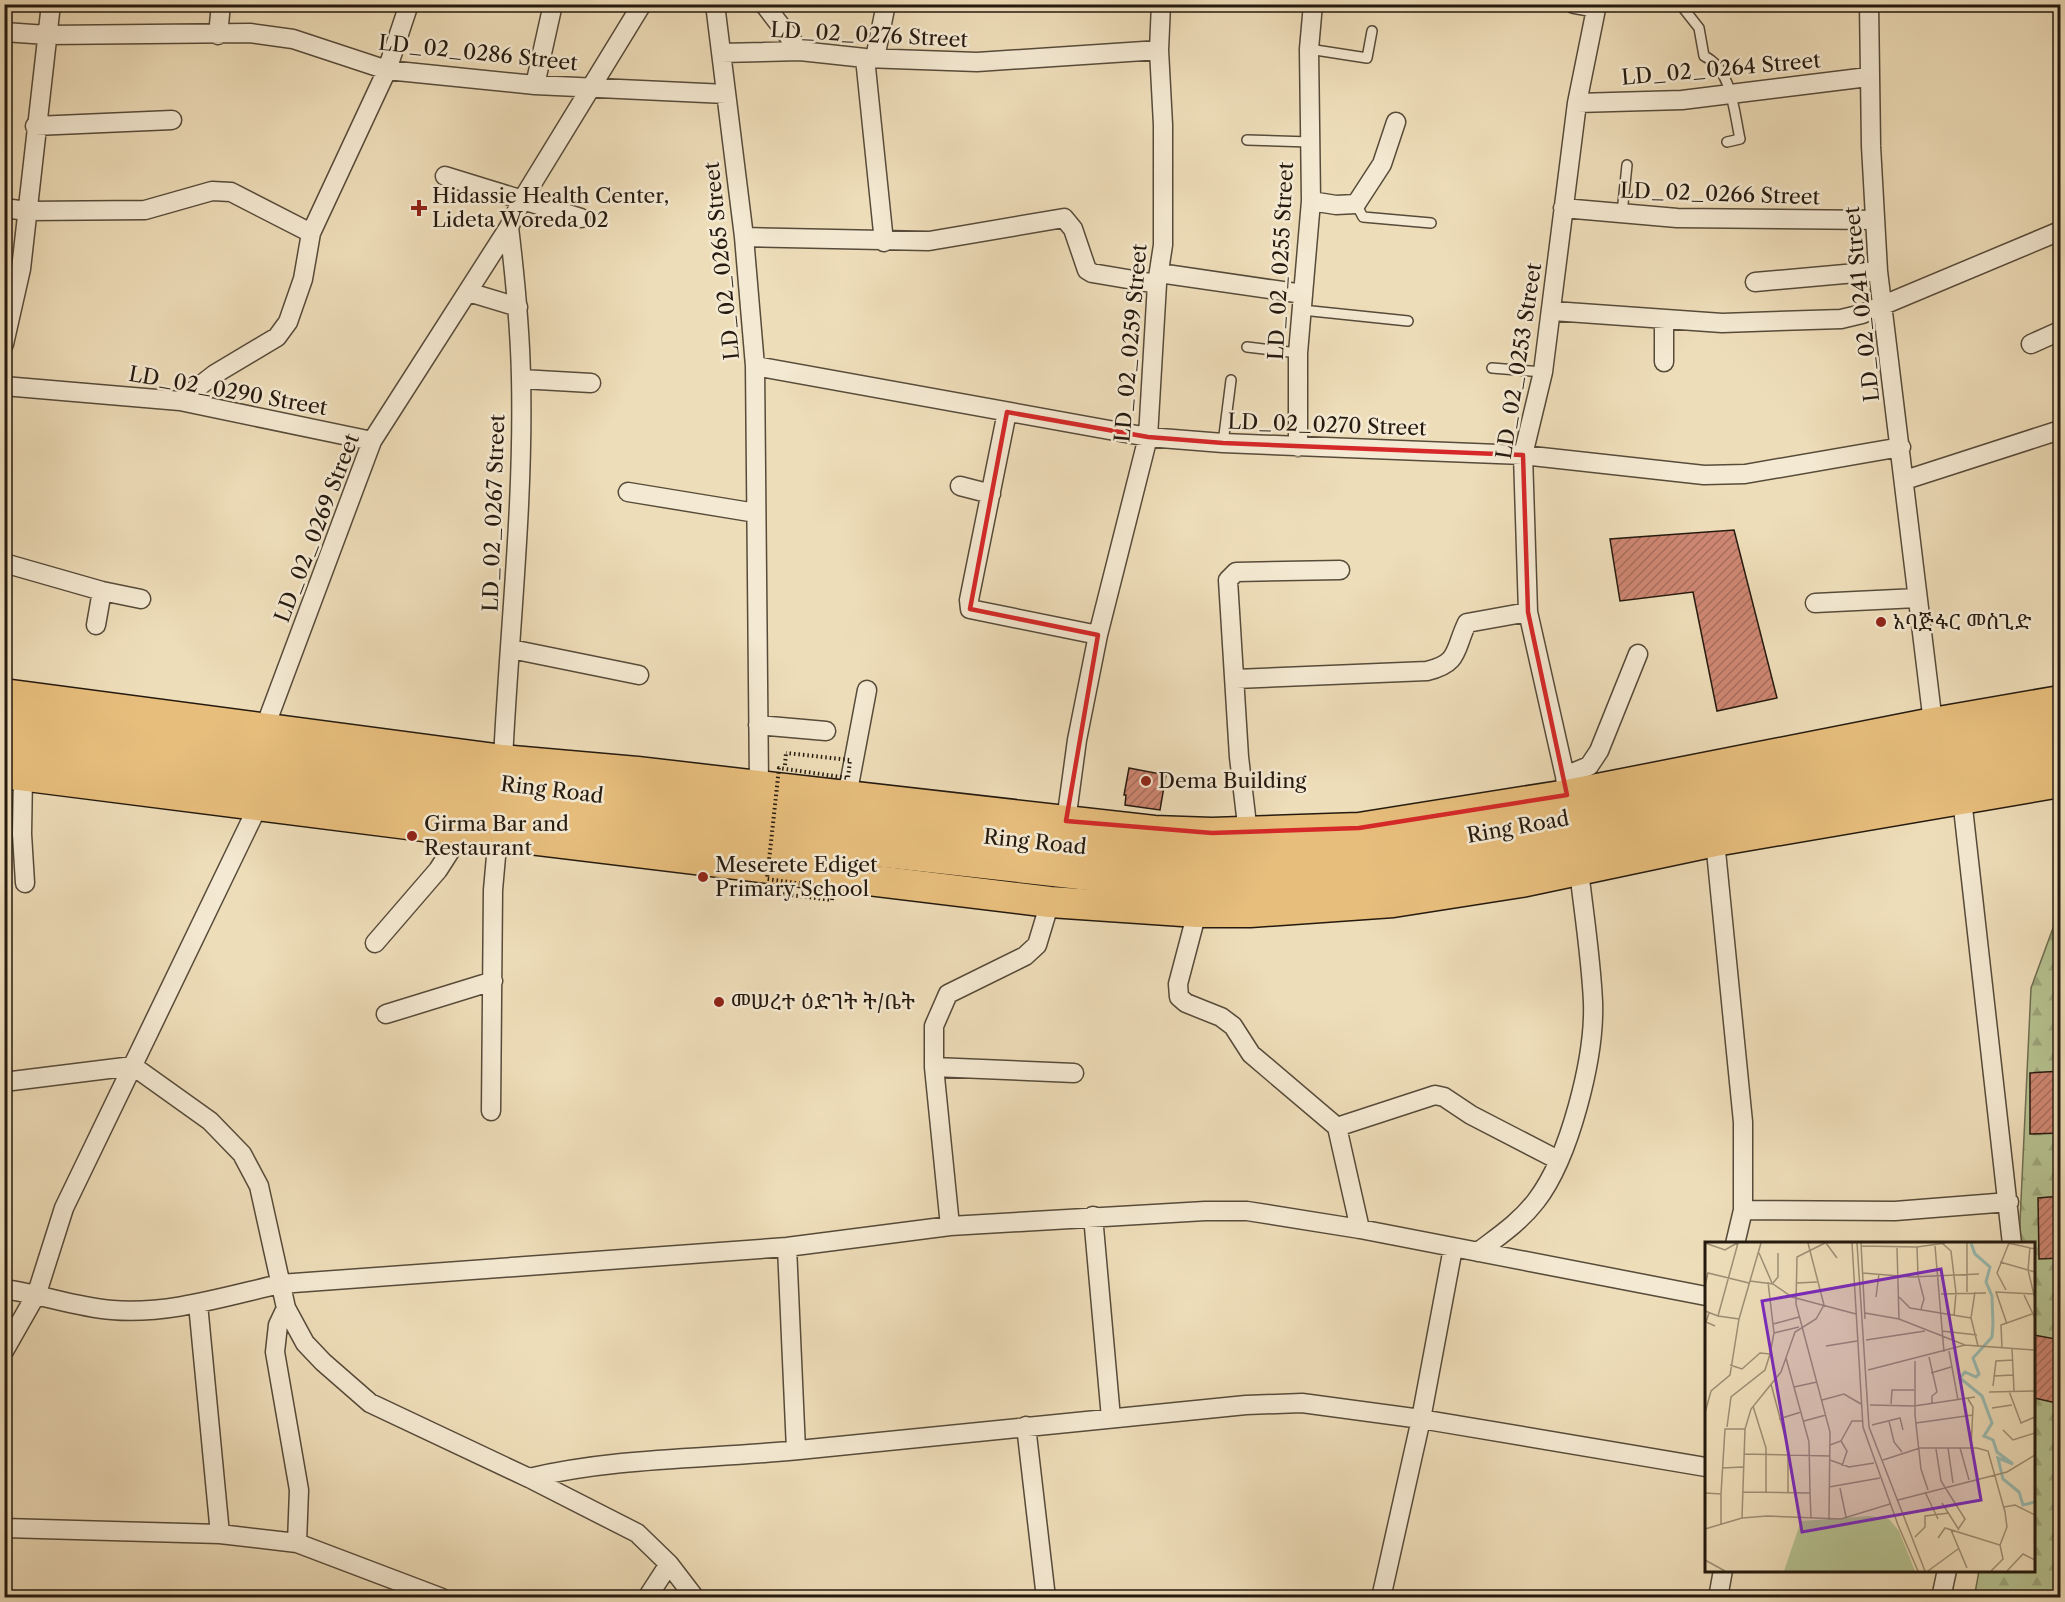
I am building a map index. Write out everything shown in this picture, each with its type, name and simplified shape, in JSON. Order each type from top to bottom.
[{"type":"highway","name":"Ring Road","points":[[4,724],[654,802],[1174,858],[1219,860],[1300,858],[1432,842],[2061,727]]},
{"type":"highway","name":"Ring Road","points":[[4,750],[272,783],[1170,883],[1268,886],[1348,881],[2060,783]]},
{"type":"main road","points":[[4,694],[503,760],[759,786],[1154,831],[1248,833],[1359,828],[1566,785],[2061,701]]},
{"type":"main road","points":[[14,774],[1050,902],[1197,912],[1250,912],[1393,902],[1579,871],[1715,841],[2060,783]]},
{"type":"street","points":[[4,344],[21,269],[35,126],[51,4]]},
{"type":"street","points":[[218,35],[221,4]]},
{"type":"street","points":[[180,401],[215,374],[277,338],[288,322],[303,279],[311,233],[387,70],[409,4]]},
{"type":"street","points":[[535,85],[553,4]]},
{"type":"street","name":"LD_02_0269 Street","points":[[265,727],[372,441],[509,227],[522,200],[642,4]]},
{"type":"street","name":"LD_02_0265 Street","points":[[715,4],[744,237],[755,366],[759,786]]},
{"type":"street","points":[[764,4],[800,51]]},
{"type":"street","points":[[884,242],[870,58],[886,4]]},
{"type":"street","name":"LD_02_0259 Street","points":[[1066,821],[1077,740],[1098,635],[1148,437],[1158,278],[1163,245],[1163,125],[1159,50],[1161,4]]},
{"type":"street","name":"LD_02_0255 Street","points":[[1298,447],[1298,353],[1311,201],[1309,49],[1313,4]]},
{"type":"street","points":[[1574,4],[1597,6]]},
{"type":"street","name":"LD_02_0241 Street","points":[[1869,4],[1868,77],[1878,272],[1933,723]]},
{"type":"street","name":"LD_02_0253 Street","points":[[1566,785],[1528,612],[1523,455],[1543,372],[1553,311],[1563,208],[1577,103],[1597,6]]},
{"type":"street","name":"LD_02_0286 Street","points":[[4,32],[47,35],[250,33],[293,39],[387,70],[535,85],[726,94]]},
{"type":"street","name":"LD_02_0276 Street","points":[[722,53],[800,51],[870,58],[976,62],[1159,50]]},
{"type":"street","name":"LD_02_0264 Street","points":[[1577,103],[1682,100],[1868,77]]},
{"type":"street","points":[[35,126],[172,120]]},
{"type":"street","points":[[1311,201],[1356,204],[1382,164],[1396,122]]},
{"type":"street","points":[[445,176],[581,218]]},
{"type":"street","points":[[4,208],[27,211],[145,210],[212,191],[231,192],[311,233]]},
{"type":"street","name":"LD_02_0266 Street","points":[[1563,208],[1764,220],[1875,220]]},
{"type":"street","points":[[744,237],[884,242],[929,241],[1064,218],[1073,229],[1088,270],[1092,273],[1158,278],[1302,302]]},
{"type":"street","name":"LD_02_0267 Street","points":[[503,760],[511,649],[521,379],[518,307],[509,227]]},
{"type":"street","points":[[1553,311],[1722,323],[1841,319],[1882,305],[2061,231]]},
{"type":"street","points":[[1755,282],[1878,272]]},
{"type":"street","points":[[468,292],[518,307]]},
{"type":"street","points":[[1664,320],[1664,362]]},
{"type":"street","points":[[2031,344],[2061,331]]},
{"type":"street","name":"LD_02_0270 Street","points":[[755,366],[1148,437],[1223,443],[1523,455],[1704,475],[1745,474],[1901,447]]},
{"type":"street","points":[[521,379],[591,383]]},
{"type":"street","name":"LD_02_0290 Street","points":[[4,386],[180,401],[372,441]]},
{"type":"street","points":[[1007,412],[969,600],[970,609],[1098,635]]},
{"type":"street","points":[[1905,480],[2061,430]]},
{"type":"street","points":[[960,486],[991,494]]},
{"type":"street","points":[[628,492],[756,513]]},
{"type":"street","points":[[4,563],[102,591],[141,599]]},
{"type":"street","points":[[1248,833],[1239,757],[1236,680],[1227,593],[1230,576],[1236,572],[1340,570]]},
{"type":"street","points":[[96,625],[102,591]]},
{"type":"street","points":[[1815,603],[1917,598]]},
{"type":"street","points":[[1236,680],[1427,671],[1444,667],[1451,661],[1467,623],[1528,612]]},
{"type":"street","points":[[511,649],[639,675]]},
{"type":"street","points":[[1566,785],[1589,766],[1599,751],[1638,654]]},
{"type":"street","points":[[847,796],[867,690]]},
{"type":"street","points":[[758,725],[825,732]]},
{"type":"street","points":[[14,774],[22,834],[25,884]]},
{"type":"street","points":[[1962,800],[2012,1242]]},
{"type":"street","points":[[4,1351],[37,1293],[64,1208],[259,804]]},
{"type":"street","points":[[375,944],[438,870],[463,831]]},
{"type":"street","points":[[491,1111],[493,890],[498,834]]},
{"type":"street","points":[[1715,841],[1743,1122],[1743,1210],[1735,1242]]},
{"type":"street","points":[[1478,1252],[1526,1213],[1538,1199],[1558,1160],[1579,1100],[1592,1042],[1593,1002],[1579,871]]},
{"type":"street","points":[[950,1226],[934,1068],[934,1026],[948,994],[1025,956],[1037,945],[1050,902]]},
{"type":"street","points":[[1197,912],[1178,984],[1179,997],[1186,1003],[1221,1017],[1233,1026],[1251,1054],[1337,1127],[1360,1229]]},
{"type":"street","points":[[386,1014],[493,981]]},
{"type":"street","points":[[4,1082],[133,1066],[210,1121],[242,1154],[259,1186],[286,1308],[305,1343],[322,1362],[370,1402],[529,1478],[637,1533],[669,1564],[695,1598]]},
{"type":"street","points":[[934,1068],[1074,1073]]},
{"type":"street","points":[[1337,1127],[1435,1095],[1443,1097],[1471,1115],[1558,1160]]},
{"type":"street","points":[[1743,1210],[1895,1211],[2009,1202]]},
{"type":"street","points":[[4,1288],[37,1293],[83,1307],[116,1311],[198,1304],[280,1284],[787,1247],[950,1226],[1093,1216],[1247,1211],[1360,1229],[1705,1296]]},
{"type":"street","points":[[1093,1216],[1111,1418]]},
{"type":"street","points":[[787,1247],[796,1450]]},
{"type":"street","points":[[1381,1598],[1421,1419],[1453,1248]]},
{"type":"street","points":[[198,1304],[220,1534]]},
{"type":"street","points":[[286,1308],[278,1325],[275,1352],[299,1490],[297,1543]]},
{"type":"street","points":[[529,1478],[573,1468],[607,1464],[796,1450],[1246,1405],[1302,1403],[1421,1419],[1705,1467]]},
{"type":"street","points":[[1026,1426],[1046,1598]]},
{"type":"street","points":[[4,1528],[220,1534],[297,1543],[442,1598]]},
{"type":"street","points":[[647,1598],[669,1564]]},
{"type":"street","points":[[1718,1598],[1723,1572]]},
{"type":"street","points":[[1941,1598],[1947,1572]]},
{"type":"lane","points":[[1680,4],[1699,28],[1704,56],[1719,65],[1730,95],[1740,139],[1727,142]]},
{"type":"lane","points":[[1309,49],[1367,58],[1372,31]]},
{"type":"lane","points":[[1247,140],[1310,142]]},
{"type":"lane","points":[[1622,213],[1628,165]]},
{"type":"lane","points":[[1356,204],[1363,217],[1431,223]]},
{"type":"lane","points":[[1302,302],[1408,321]]},
{"type":"lane","points":[[1247,347],[1298,353]]},
{"type":"lane","points":[[1492,368],[1543,372]]},
{"type":"lane","points":[[1223,443],[1231,380]]},
{"type":"path","points":[[765,892],[832,900],[833,888],[767,879],[779,768],[848,778],[850,760],[786,753]]},
{"type":"highlighted area","points":[[1007,412],[1148,437],[1223,443],[1523,455],[1528,612],[1567,795],[1359,828],[1212,833],[1066,821],[1098,635],[970,609]]},
{"type":"green space","points":[[2060,909],[2060,1597],[1982,1598],[1975,1593],[1979,1572],[2035,1572],[2035,1242],[2019,1242],[2031,988]]},
{"type":"building","points":[[1734,530],[1777,698],[1717,711],[1693,592],[1620,601],[1610,539]]},
{"type":"building","name":"Dema Building","points":[[1129,768],[1166,775],[1160,810],[1125,805],[1126,795],[1124,795]]},
{"type":"building","points":[[2061,1071],[2061,1133],[2030,1134],[2030,1073]]},
{"type":"building","points":[[2061,1196],[2061,1258],[2039,1259],[2038,1198]]},
{"type":"building","points":[[2035,1335],[2061,1340],[2061,1404],[2035,1398]]},
{"type":"place","name":"Hidassie Health Center, Lideta Woreda 02","points":[[419,208]]},
{"type":"place","name":"አባጅፋር መስጊድ","points":[[1881,622]]},
{"type":"place","name":"Dema Building","points":[[1146,781]]},
{"type":"place","name":"Girma Bar and Restaurant","points":[[412,836]]},
{"type":"place","name":"Meserete Ediget Primary School","points":[[703,877]]},
{"type":"place","name":"መሠረተ ዕድገት ት/ቤት","points":[[719,1002]]}]
